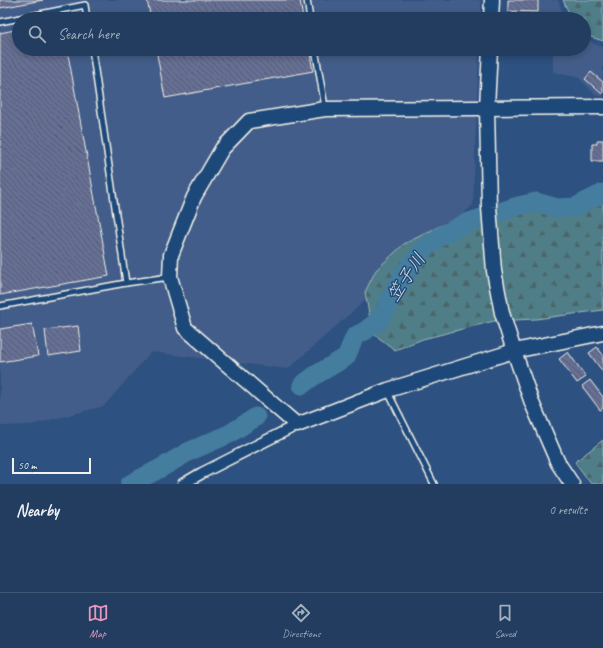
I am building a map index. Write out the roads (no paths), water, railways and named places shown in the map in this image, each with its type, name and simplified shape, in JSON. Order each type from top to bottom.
[{"type":"street","points":[[491,12],[492,0]]},
{"type":"street","points":[[490,56],[487,107],[489,207],[494,271],[502,313],[535,410],[558,463],[572,484]]},
{"type":"street","points":[[297,425],[184,328],[170,277],[171,254],[194,197],[222,149],[249,121],[325,109],[603,107]]},
{"type":"street","points":[[183,484],[297,425],[388,390],[514,351],[603,333]]},
{"type":"lane","points":[[307,0],[309,12]]},
{"type":"lane","points":[[45,12],[85,3]]},
{"type":"lane","points":[[0,22],[12,19]]},
{"type":"lane","points":[[93,56],[126,283]]},
{"type":"lane","points":[[316,56],[325,109]]},
{"type":"lane","points":[[0,306],[126,283],[170,277]]},
{"type":"lane","points":[[388,390],[434,484]]},
{"type":"waterway","name":"笠子川","points":[[302,385],[346,357],[355,336],[365,331],[379,320],[404,274],[423,250],[439,237],[463,224],[518,206],[536,202],[557,208],[575,207],[603,193]]},
{"type":"waterway","name":"笠子川","points":[[130,484],[188,452],[229,434],[256,417]]}]
